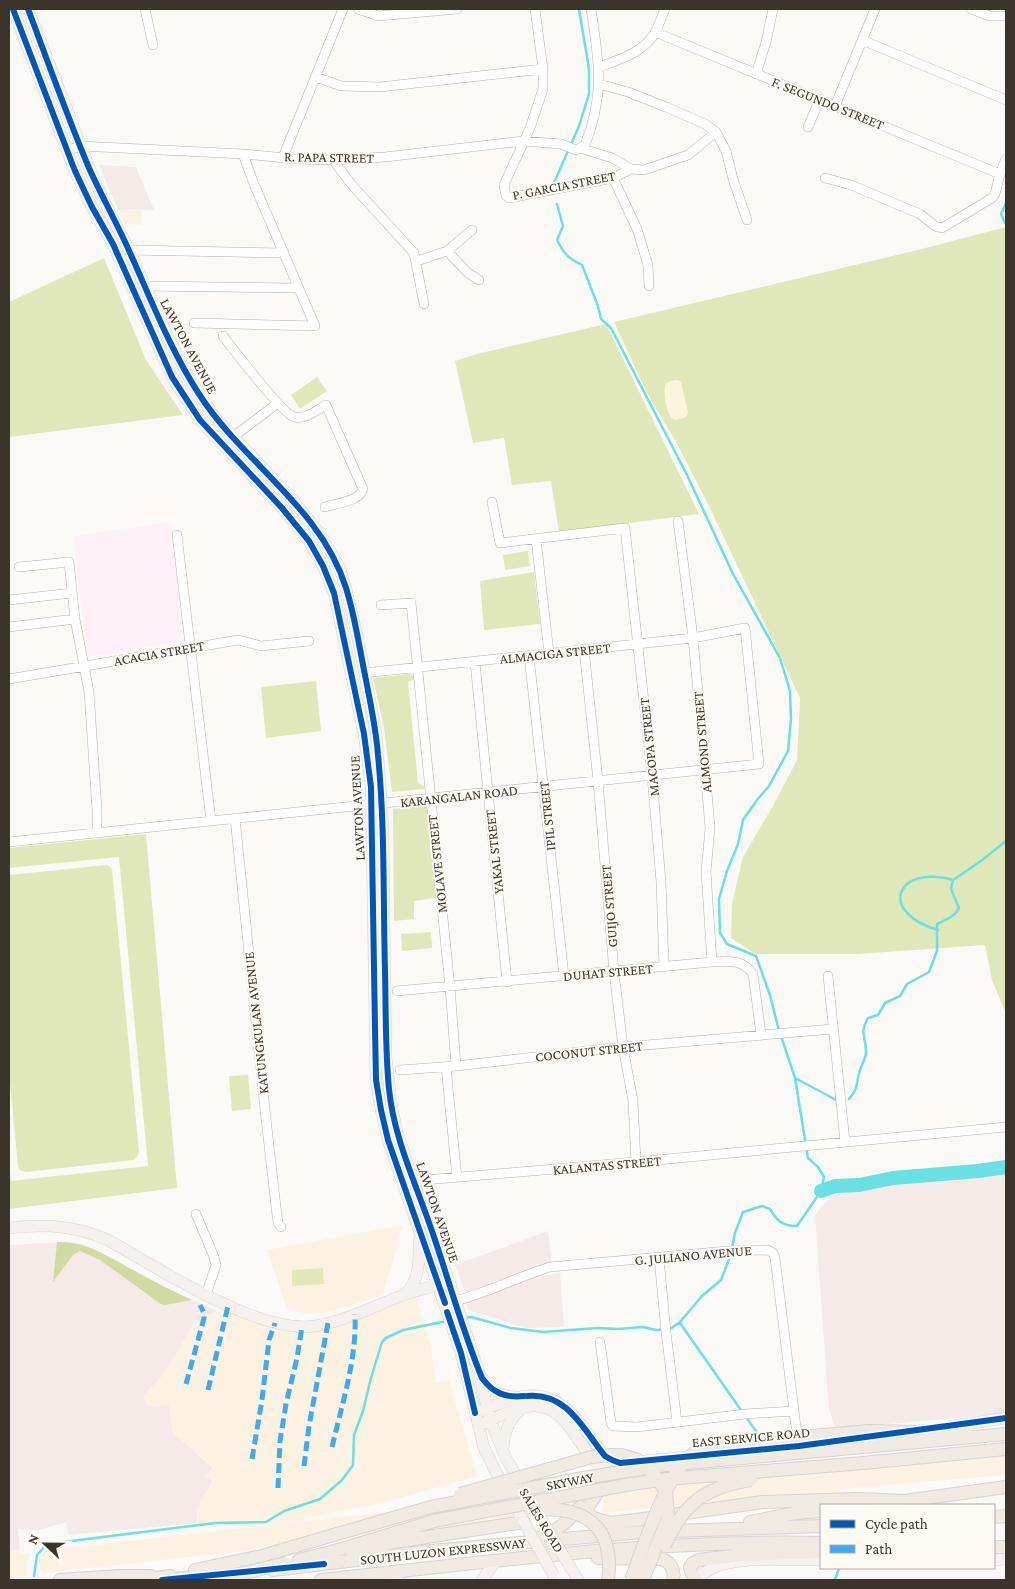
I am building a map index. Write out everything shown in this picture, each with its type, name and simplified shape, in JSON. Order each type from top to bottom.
[{"type":"highway","points":[[631,1580],[659,1509],[673,1480],[688,1458],[707,1447],[868,1431],[918,1432],[1006,1428]]},
{"type":"highway","name":"SKYWAY","points":[[143,1580],[164,1578],[262,1556],[432,1507],[624,1471],[666,1465],[1006,1434]]},
{"type":"highway","name":"SKYWAY","points":[[216,1580],[342,1549],[434,1521],[631,1484],[668,1479],[863,1464],[1006,1449]]},
{"type":"highway","points":[[337,1534],[414,1506],[592,1457],[622,1455],[638,1460],[660,1481],[666,1492],[668,1516],[643,1580]]},
{"type":"highway","points":[[529,1542],[553,1532],[565,1523],[620,1463]]},
{"type":"highway","points":[[651,1580],[674,1527],[689,1507],[714,1489],[736,1482],[863,1464]]},
{"type":"highway","points":[[611,1472],[587,1510],[593,1518],[608,1522],[636,1520],[763,1502],[859,1499],[904,1501]]},
{"type":"highway","points":[[886,1504],[1006,1487]]},
{"type":"highway","points":[[434,1521],[548,1508],[572,1512],[590,1521],[603,1535],[608,1547],[608,1580]]},
{"type":"highway","name":"SOUTH LUZON EXPRESSWAY","points":[[723,1528],[770,1518],[820,1511]]},
{"type":"highway","points":[[324,1564],[388,1543],[524,1522]]},
{"type":"highway","name":"SOUTH LUZON EXPRESSWAY","points":[[164,1578],[642,1532],[820,1526]]},
{"type":"highway","name":"SOUTH LUZON EXPRESSWAY","points":[[321,1580],[640,1547],[771,1542],[820,1543]]},
{"type":"highway","points":[[579,1552],[604,1559],[661,1558],[670,1564],[674,1571],[674,1580]]},
{"type":"highway","points":[[695,1580],[691,1566],[701,1560],[741,1555],[820,1552]]},
{"type":"highway","points":[[245,1580],[286,1563]]},
{"type":"highway","points":[[60,1580],[118,1576],[164,1578]]},
{"type":"main road","name":"LAWTON AVENUE","points":[[13,9],[67,151],[92,207],[113,244],[162,358],[200,420],[309,541],[323,566],[334,593],[364,734],[371,787],[377,804],[389,1093],[397,1131],[413,1181],[434,1236],[443,1283]]},
{"type":"main road","name":"LAWTON AVENUE","points":[[28,9],[80,146],[105,204],[192,383],[214,416],[296,504],[317,530],[331,552],[346,589],[358,638],[376,732],[376,1080],[381,1110],[388,1140],[419,1231],[443,1283],[459,1330],[479,1372],[490,1420],[505,1455]]},
{"type":"main road","points":[[9,1228],[36,1225],[59,1226],[89,1232],[108,1240],[228,1306],[275,1322],[302,1327],[328,1323],[443,1283]]},
{"type":"main road","points":[[404,1295],[415,1281],[419,1257],[419,1231]]},
{"type":"main road","name":"LAWTON AVENUE","points":[[459,1330],[461,1353],[478,1426],[484,1448],[493,1467]]},
{"type":"main road","points":[[479,1372],[496,1392],[510,1397],[543,1396],[563,1405],[606,1456],[620,1463]]},
{"type":"main road","points":[[475,1413],[524,1396]]},
{"type":"main road","points":[[478,1426],[522,1408],[538,1406],[545,1408],[558,1415],[596,1462],[602,1468],[611,1472]]},
{"type":"main road","points":[[505,1455],[508,1424],[513,1416],[522,1408]]},
{"type":"main road","name":"EAST SERVICE ROAD","points":[[620,1463],[800,1451],[1006,1418]]},
{"type":"main road","name":"EAST SERVICE ROAD","points":[[611,1472],[624,1473],[1006,1428]]},
{"type":"main road","name":"SALES ROAD","points":[[505,1455],[578,1580]]},
{"type":"main road","name":"SALES ROAD","points":[[493,1467],[556,1578]]},
{"type":"main road","points":[[695,1580],[708,1570],[723,1564],[743,1561],[820,1560]]},
{"type":"main road","points":[[482,1580],[496,1562]]},
{"type":"main road","points":[[366,1575],[398,1580]]},
{"type":"street","points":[[145,9],[153,44]]},
{"type":"street","points":[[283,157],[343,9]]},
{"type":"street","points":[[358,9],[378,16],[457,9]]},
{"type":"street","name":"P. GARCIA STREET","points":[[535,9],[543,69],[543,89],[530,128],[504,185],[506,195],[509,198],[613,178],[631,169],[644,170],[688,155],[716,132]]},
{"type":"street","points":[[578,149],[585,145],[593,125],[599,84],[599,67],[591,9]]},
{"type":"street","points":[[599,67],[631,55],[646,44],[655,32],[665,9]]},
{"type":"street","points":[[756,74],[766,42],[773,9]]},
{"type":"street","points":[[835,106],[875,9]]},
{"type":"street","points":[[971,9],[990,16],[1006,16]]},
{"type":"street","name":"F. SEGUNDO STREET","points":[[655,32],[1000,174]]},
{"type":"street","points":[[862,40],[1006,100]]},
{"type":"street","points":[[316,77],[341,86],[380,88],[543,69]]},
{"type":"street","points":[[599,84],[628,92],[666,107],[705,124],[716,132],[726,151],[747,220]]},
{"type":"street","points":[[808,127],[820,99]]},
{"type":"street","name":"R. PAPA STREET","points":[[80,146],[333,160],[385,157],[523,141],[561,144],[612,158],[631,169]]},
{"type":"street","points":[[67,151],[80,146]]},
{"type":"street","points":[[194,322],[315,326],[243,154]]},
{"type":"street","points":[[825,178],[851,185],[920,214],[935,226],[942,228],[992,198],[1006,159]]},
{"type":"street","points":[[333,160],[352,185],[414,253],[424,304]]},
{"type":"street","points":[[613,178],[637,229],[648,266],[650,286]]},
{"type":"street","points":[[417,261],[447,251],[472,230]]},
{"type":"street","points":[[129,250],[284,253]]},
{"type":"street","points":[[447,251],[468,273],[479,280]]},
{"type":"street","points":[[144,286],[298,288]]},
{"type":"street","points":[[223,336],[290,415],[296,417],[306,416],[326,405],[363,492],[358,497],[325,507]]},
{"type":"street","points":[[233,437],[278,403]]},
{"type":"street","points":[[492,502],[500,543],[536,539],[549,653]]},
{"type":"street","name":"ALMOND STREET","points":[[678,522],[693,638],[706,769],[710,828],[706,872],[712,962]]},
{"type":"street","name":"MACOPA STREET","points":[[536,539],[624,528],[652,775],[661,882],[664,967]]},
{"type":"street","points":[[177,535],[211,821]]},
{"type":"street","points":[[19,567],[68,562],[75,619],[89,692],[97,833]]},
{"type":"street","points":[[9,600],[72,593]]},
{"type":"street","name":"MOLAVE STREET","points":[[381,605],[411,603],[450,986],[456,1066]]},
{"type":"street","points":[[9,627],[75,619]]},
{"type":"street","name":"ALMACIGA STREET","points":[[364,673],[693,638],[745,628],[759,764]]},
{"type":"street","name":"ACACIA STREET","points":[[9,679],[238,640],[261,646],[309,641]]},
{"type":"street","name":"GUIJO STREET","points":[[584,649],[598,781],[614,972],[623,1047],[633,1100],[636,1162]]},
{"type":"street","name":"IPIL STREET","points":[[529,656],[564,976]]},
{"type":"street","name":"YAKAL STREET","points":[[474,662],[507,982]]},
{"type":"street","name":"KARANGALAN ROAD","points":[[9,842],[759,764]]},
{"type":"street","name":"KATUNGKULAN AVENUE","points":[[235,818],[266,1120],[278,1223],[281,1227]]},
{"type":"street","name":"DUHAT STREET","points":[[397,991],[729,961],[748,967],[752,974],[761,1034]]},
{"type":"street","points":[[828,976],[845,1142],[1006,1127]]},
{"type":"street","name":"COCONUT STREET","points":[[400,1070],[833,1028]]},
{"type":"street","points":[[446,1067],[457,1178]]},
{"type":"street","name":"KALANTAS STREET","points":[[413,1181],[845,1142]]},
{"type":"street","points":[[196,1214],[216,1265],[206,1295]]},
{"type":"street","name":"G. JULIANO AVENUE","points":[[451,1307],[522,1276],[550,1267],[740,1250],[768,1250],[773,1253],[775,1258],[800,1451]]},
{"type":"street","points":[[659,1258],[666,1332],[678,1422]]},
{"type":"street","points":[[600,1342],[612,1426],[637,1427],[745,1414],[794,1411]]},
{"type":"shaded area","points":[[99,165],[136,167],[154,210],[118,209]]},
{"type":"shaded area","points":[[118,209],[141,209],[142,225],[125,224]]},
{"type":"shaded area","points":[[171,522],[183,641],[87,657],[73,536]]},
{"type":"shaded area","points":[[1006,1173],[1006,1412],[836,1429],[829,1410],[815,1215],[835,1191]]},
{"type":"shaded area","points":[[403,1225],[383,1294],[350,1306],[319,1313],[306,1314],[287,1308],[267,1250]]},
{"type":"shaded area","points":[[548,1231],[552,1265],[466,1294],[455,1265]]},
{"type":"shaded area","points":[[67,1242],[83,1244],[94,1249],[171,1291],[218,1311],[208,1314],[188,1335],[161,1378],[143,1396],[169,1405],[173,1433],[213,1468],[213,1481],[197,1508],[197,1523],[69,1535],[66,1522],[39,1530],[18,1529],[20,1550],[9,1551],[9,1245]]},
{"type":"shaded area","points":[[560,1273],[564,1327],[526,1328],[468,1310],[465,1300],[528,1278]]},
{"type":"shaded area","points":[[416,1298],[430,1343],[436,1383],[449,1381],[477,1476],[383,1503],[337,1511],[287,1523],[589,1490],[566,1515],[43,1573],[40,1568],[39,1556],[44,1551],[278,1524],[198,1527],[197,1508],[213,1482],[206,1476],[213,1467],[173,1433],[169,1405],[150,1407],[146,1404],[143,1396],[161,1378],[196,1319],[218,1311],[245,1318],[274,1329],[300,1335],[347,1323]]},
{"type":"shaded area","points":[[1006,1456],[1006,1475],[841,1489],[838,1494],[733,1500],[601,1513],[606,1491]]},
{"type":"shaded area","points":[[20,1550],[20,1554],[31,1553],[26,1564],[27,1575],[9,1577],[9,1551]]},
{"type":"green space","points":[[1006,227],[1006,1019],[1005,1011],[992,980],[985,945],[857,954],[756,954],[731,938],[732,903],[743,857],[797,760],[800,698],[711,510],[676,442],[646,391],[614,322],[918,250]]},
{"type":"green space","points":[[104,258],[146,360],[183,415],[9,437],[9,302]]},
{"type":"green space","points":[[606,324],[699,514],[559,532],[551,481],[512,485],[504,438],[473,443],[455,361],[477,354]]},
{"type":"green space","points":[[317,377],[327,391],[300,409],[291,395]]},
{"type":"green space","points":[[528,551],[530,566],[505,570],[503,555]]},
{"type":"green space","points":[[534,572],[540,624],[484,630],[480,581]]},
{"type":"green space","points":[[410,674],[415,679],[408,682],[418,783],[424,786],[425,789],[392,792],[384,728],[373,678]]},
{"type":"green space","points":[[316,681],[321,731],[266,738],[261,687]]},
{"type":"green space","points":[[423,806],[428,808],[436,898],[414,901],[414,919],[394,921],[393,809]]},
{"type":"green space","points":[[146,834],[177,1188],[9,1209],[9,1163],[11,1181],[148,1166],[119,857],[9,868],[9,848]]},
{"type":"green space","points":[[107,865],[112,869],[139,1152],[133,1160],[26,1172],[18,1167],[9,1073],[9,875]]},
{"type":"green space","points":[[431,932],[432,948],[402,951],[401,934]]},
{"type":"green space","points":[[248,1075],[251,1109],[232,1111],[229,1076]]},
{"type":"green space","points":[[57,1242],[78,1244],[97,1251],[192,1300],[165,1305],[161,1304],[100,1260],[80,1251],[73,1255],[53,1282]]},
{"type":"green space","points":[[323,1268],[324,1284],[292,1286],[292,1270]]},
{"type":"sand","points":[[677,380],[681,382],[688,413],[686,417],[676,420],[671,418],[667,410],[665,385],[670,381]]},
{"type":"waterway","points":[[554,183],[579,126],[589,94],[589,69],[579,9]]},
{"type":"waterway","points":[[1006,203],[1001,214],[1006,224]]},
{"type":"waterway","points":[[557,204],[563,226],[557,240],[567,255],[582,265],[601,319],[611,328],[687,475],[733,574],[780,658],[790,691],[791,719],[788,751],[769,786],[743,820],[738,844],[727,871],[719,899],[720,933],[727,944],[756,956],[770,995],[779,1031]]},
{"type":"waterway","points":[[849,1099],[856,1088],[865,1057],[866,1047],[863,1032],[868,1018],[878,1015],[885,1003],[900,996],[907,984],[929,972],[937,951],[937,924],[952,916],[959,908],[951,889],[953,880],[1006,841]]},
{"type":"waterway","points":[[938,930],[919,922],[907,912],[901,902],[901,892],[907,884],[918,879],[933,877],[953,880]]},
{"type":"waterway","points":[[732,1248],[735,1233],[743,1212],[762,1206],[770,1209],[781,1222],[797,1226],[821,1191],[824,1177],[818,1167],[808,1158],[795,1078],[781,1036]]},
{"type":"waterway","points":[[795,1078],[838,1101]]},
{"type":"waterway","points":[[821,1191],[835,1186],[859,1185],[893,1178],[1006,1167]]},
{"type":"waterway","points":[[465,1318],[471,1317],[511,1328],[543,1332],[598,1328],[643,1327],[656,1330],[670,1329],[680,1322],[702,1296],[721,1280],[731,1254]]},
{"type":"waterway","points":[[34,1576],[37,1555],[47,1544],[215,1523],[266,1522],[284,1511],[320,1499],[342,1480],[353,1465],[354,1435],[363,1411],[382,1342],[403,1330],[447,1321]]},
{"type":"waterway","points":[[680,1323],[743,1413]]},
{"type":"waterway","points":[[746,1417],[760,1437]]},
{"type":"waterway","points":[[835,1580],[839,1569]]},
{"type":"marked path","points":[[186,1384],[204,1318],[200,1305]]},
{"type":"marked path","points":[[208,1390],[228,1306]]},
{"type":"marked path","points":[[332,1447],[354,1348],[355,1314]]},
{"type":"marked path","points":[[252,1459],[262,1400],[269,1340],[275,1323]]},
{"type":"marked path","points":[[304,1466],[309,1426],[328,1323]]},
{"type":"marked path","points":[[278,1488],[280,1441],[302,1327]]},
{"type":"cycle path","points":[[13,9],[75,171],[92,207],[113,244],[172,377],[200,420],[282,508],[309,541],[323,566],[334,593],[364,734],[371,787],[376,1080],[388,1140],[445,1303]]},
{"type":"cycle path","points":[[28,9],[89,168],[126,244],[162,326],[189,378],[217,419],[280,486],[319,533],[334,559],[346,588],[371,705],[378,755],[383,835],[386,1044],[389,1089],[396,1127],[407,1164],[428,1219],[482,1378],[495,1391],[505,1395],[524,1396]]},
{"type":"cycle path","points":[[447,1312],[461,1353],[475,1413]]},
{"type":"cycle path","points":[[527,1396],[541,1396],[563,1406],[573,1414],[605,1456],[620,1463],[799,1446],[1006,1418]]},
{"type":"cycle path","points":[[162,1580],[324,1564]]}]
